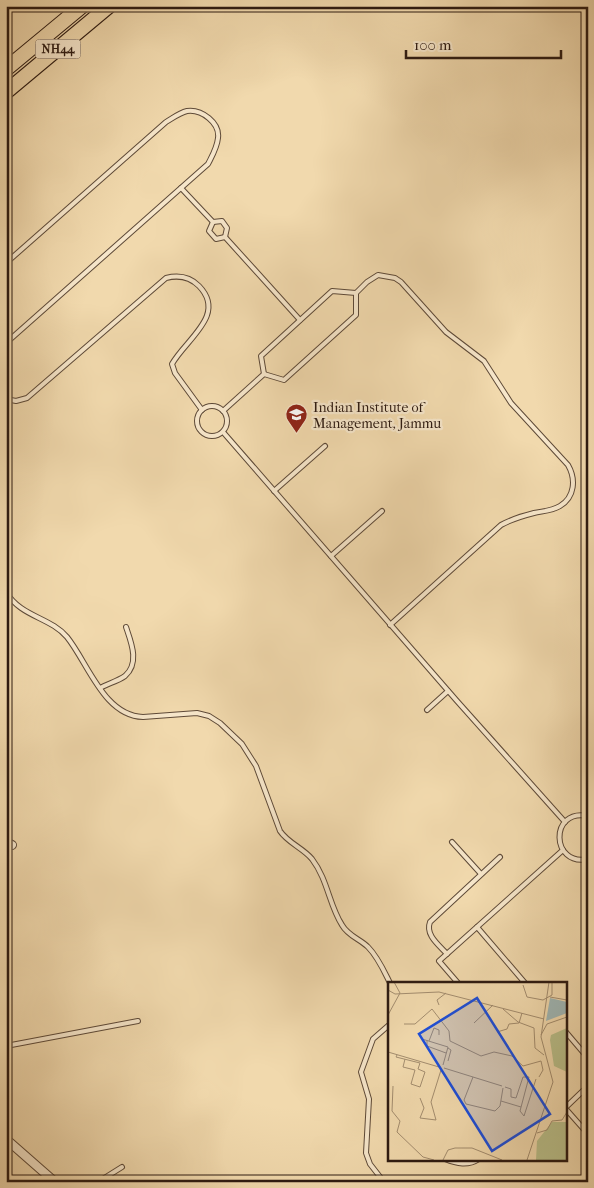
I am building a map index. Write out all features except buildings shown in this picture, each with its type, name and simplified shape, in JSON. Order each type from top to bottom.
[{"type":"highway","name":"NH44","points":[[6,69],[82,6]]},
{"type":"highway","name":"NH44","points":[[6,92],[109,6]]},
{"type":"street","points":[[6,1139],[55,1182]]},
{"type":"lane","points":[[6,262],[166,122],[179,113],[199,112],[212,120],[219,136],[208,164],[6,343]]},
{"type":"lane","points":[[181,188],[213,222]]},
{"type":"lane","points":[[213,222],[222,221],[228,228],[226,237]]},
{"type":"lane","points":[[213,222],[209,232],[216,239],[226,237]]},
{"type":"lane","points":[[226,237],[300,320]]},
{"type":"lane","points":[[264,374],[284,380],[356,315],[356,293],[367,282],[378,275],[395,278],[401,282],[446,332],[484,361],[511,403],[568,465],[573,474],[573,489],[565,502],[554,509],[518,517],[501,525],[390,624]]},
{"type":"lane","points":[[6,398],[16,401],[27,398],[166,278],[176,276],[188,278],[197,284],[206,294],[210,303],[203,326],[178,353],[172,364],[175,373],[202,410]]},
{"type":"lane","points":[[264,374],[261,356],[332,291],[356,293]]},
{"type":"lane","points":[[223,411],[264,374]]},
{"type":"lane","points":[[213,406],[223,411],[227,422],[222,432],[212,436],[201,431],[197,420],[202,410],[213,406]]},
{"type":"lane","points":[[222,432],[565,822]]},
{"type":"lane","points":[[274,491],[325,446]]},
{"type":"lane","points":[[331,556],[382,511]]},
{"type":"lane","points":[[6,592],[17,606],[51,625],[66,636],[100,688],[117,708],[135,717],[197,713],[209,716],[220,723],[242,744],[256,766],[283,836],[308,855],[314,862],[323,876],[341,924],[352,936],[372,950],[389,982]]},
{"type":"lane","points":[[100,688],[124,676],[130,670],[133,660],[133,647],[126,627]]},
{"type":"lane","points":[[427,710],[448,691]]},
{"type":"lane","points":[[588,816],[574,816],[565,822],[559,833],[563,850],[572,858],[578,860],[588,859]]},
{"type":"lane","points":[[452,842],[482,874]]},
{"type":"lane","points":[[457,982],[439,961],[563,850]]},
{"type":"lane","points":[[446,954],[430,934],[427,927],[430,922],[500,857]]},
{"type":"lane","points":[[477,927],[523,982]]},
{"type":"lane","points":[[6,1046],[138,1021]]},
{"type":"lane","points":[[384,1182],[368,1160],[366,1152],[369,1099],[361,1072],[373,1039],[388,1026]]},
{"type":"lane","points":[[566,1032],[588,1058]]},
{"type":"lane","points":[[566,1107],[588,1086]]},
{"type":"lane","points":[[566,1109],[588,1134]]},
{"type":"lane","points":[[448,1160],[458,1164],[470,1164],[477,1160]]},
{"type":"lane","points":[[98,1182],[122,1167]]},
{"type":"place","name":"Indian Institute of Management, Jammu","points":[[297,434]]}]
